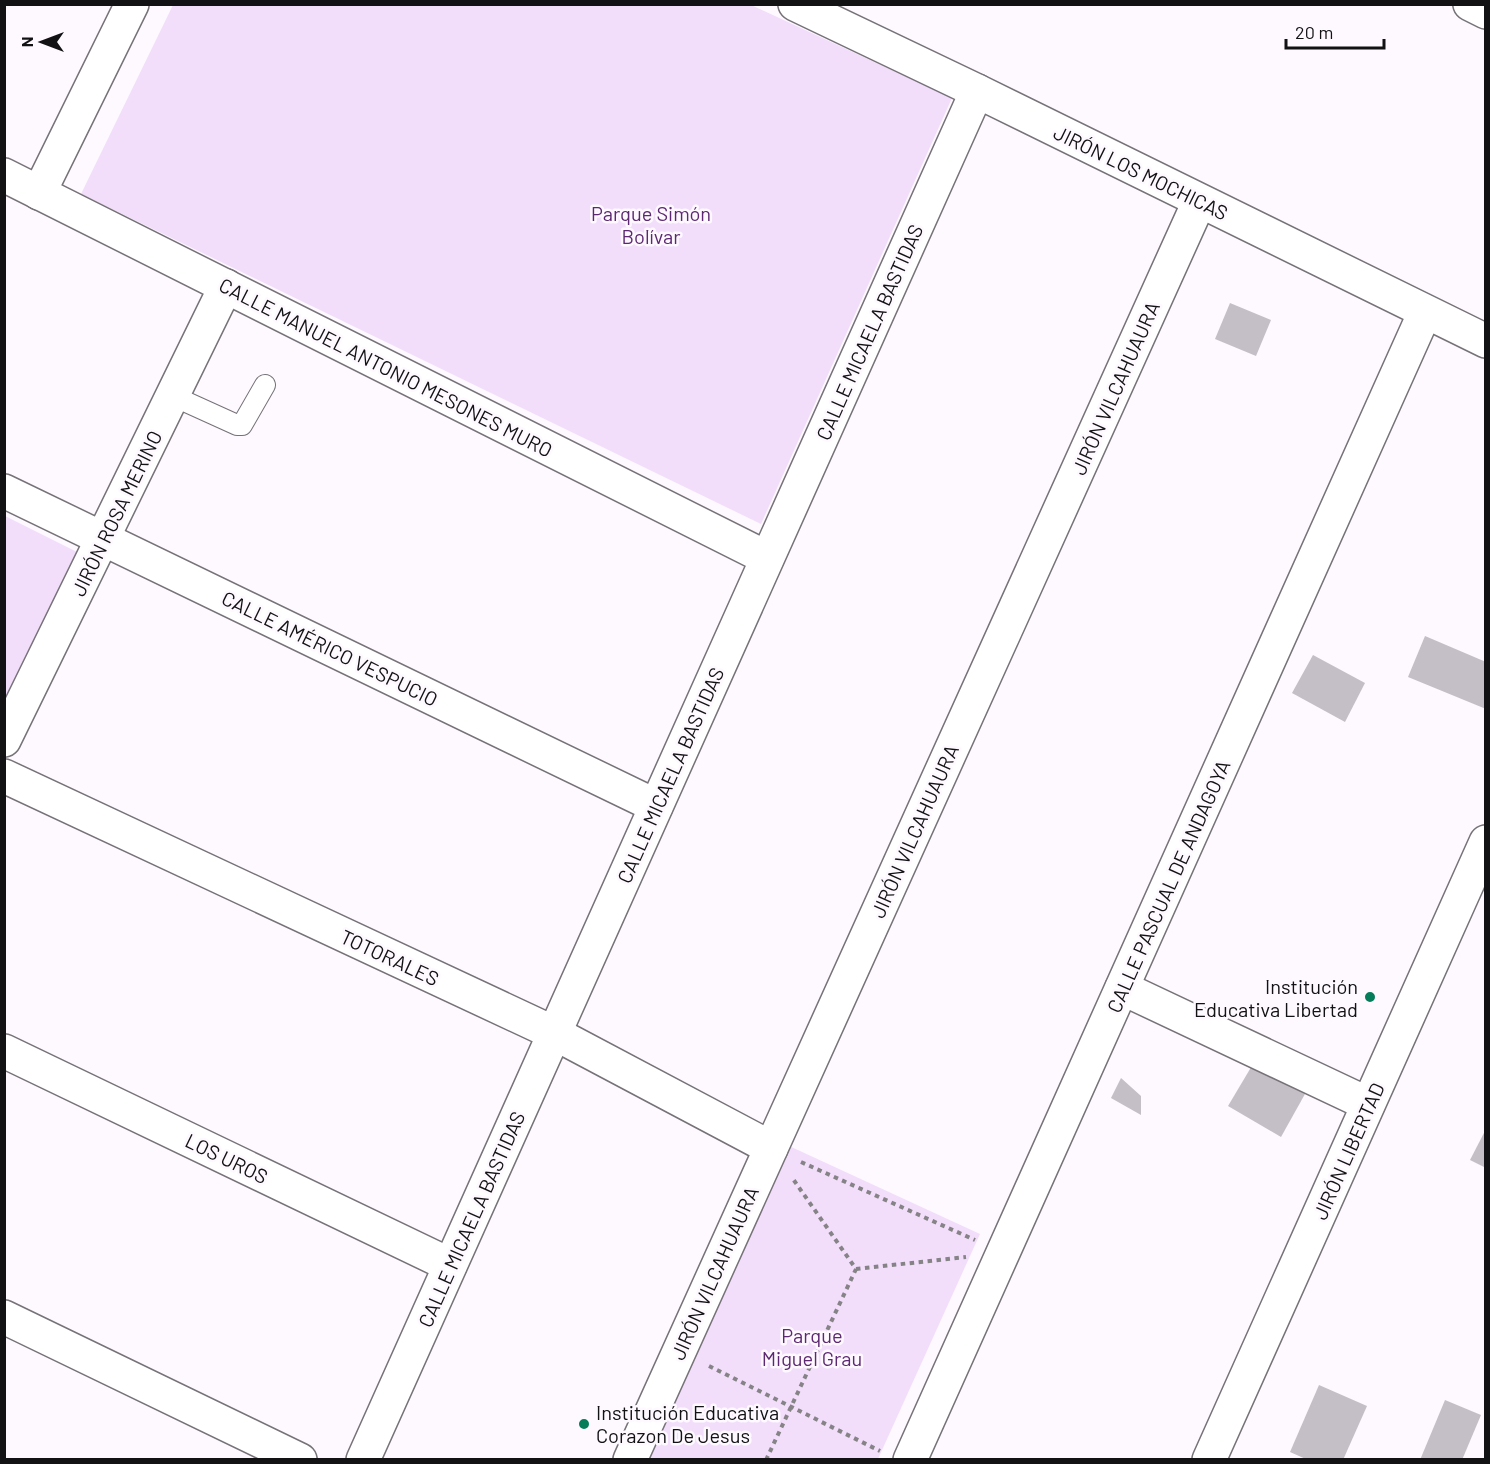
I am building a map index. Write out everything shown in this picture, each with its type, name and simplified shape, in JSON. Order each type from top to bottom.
[{"type":"street","points":[[39,193],[132,4]]},
{"type":"street","name":"JIRÓN LOS MOCHICAS","points":[[795,4],[1485,341]]},
{"type":"street","points":[[1470,4],[1485,12]]},
{"type":"street","name":"CALLE MICAELA BASTIDAS","points":[[363,1460],[977,92]]},
{"type":"street","name":"CALLE MANUEL ANTONIO MESONES MURO","points":[[4,175],[767,558]]},
{"type":"street","name":"JIRÓN VILCAHUAURA","points":[[630,1460],[1199,202]]},
{"type":"street","name":"JIRÓN ROSA MERINO","points":[[4,740],[226,286]]},
{"type":"street","name":"CALLE PASCUAL DE ANDAGOYA","points":[[898,1457],[1003,1252],[1425,312]]},
{"type":"street","name":"CALLE AMÉRICO VESPUCIO","points":[[4,490],[656,806]]},
{"type":"street","name":"TOTORALES","points":[[4,776],[554,1033],[771,1148]]},
{"type":"street","name":"JIRÓN LIBERTAD","points":[[1209,1460],[1485,842]]},
{"type":"street","points":[[1122,988],[1368,1104]]},
{"type":"street","name":"LOS UROS","points":[[4,1051],[450,1265]]},
{"type":"street","points":[[4,1317],[300,1460]]},
{"type":"lane","points":[[173,396],[237,425],[242,425],[265,385]]},
{"type":"path","points":[[771,1148],[1003,1252]]},
{"type":"path","points":[[771,1148],[856,1269]]},
{"type":"path","points":[[856,1269],[1003,1252]]},
{"type":"path","points":[[766,1460],[856,1269]]},
{"type":"path","points":[[679,1351],[898,1457]]},
{"type":"green space","name":"Parque Simón Bolívar","points":[[173,5],[751,5],[952,98],[761,524],[81,194]]},
{"type":"green space","points":[[5,516],[77,552],[5,698]]},
{"type":"green space","name":"Parque Miguel Grau","points":[[787,1145],[980,1234],[878,1459],[644,1460]]},
{"type":"building","points":[[1230,303],[1271,320],[1256,356],[1215,339]]},
{"type":"building","points":[[1425,636],[1486,662],[1486,709],[1408,677]]},
{"type":"building","points":[[1313,655],[1365,683],[1345,722],[1292,693]]},
{"type":"building","points":[[1253,1064],[1305,1094],[1281,1137],[1228,1106]]},
{"type":"building","points":[[1121,1078],[1141,1096],[1141,1115],[1111,1098]]},
{"type":"building","points":[[1486,1129],[1486,1168],[1470,1160]]},
{"type":"building","points":[[1319,1385],[1367,1406],[1343,1460],[1308,1460],[1290,1452]]},
{"type":"building","points":[[1445,1400],[1481,1415],[1462,1460],[1420,1460]]},
{"type":"place","name":"Institución Educativa Libertad","points":[[1370,997]]},
{"type":"place","name":"Institución Educativa Corazon De Jesus","points":[[584,1424]]}]
